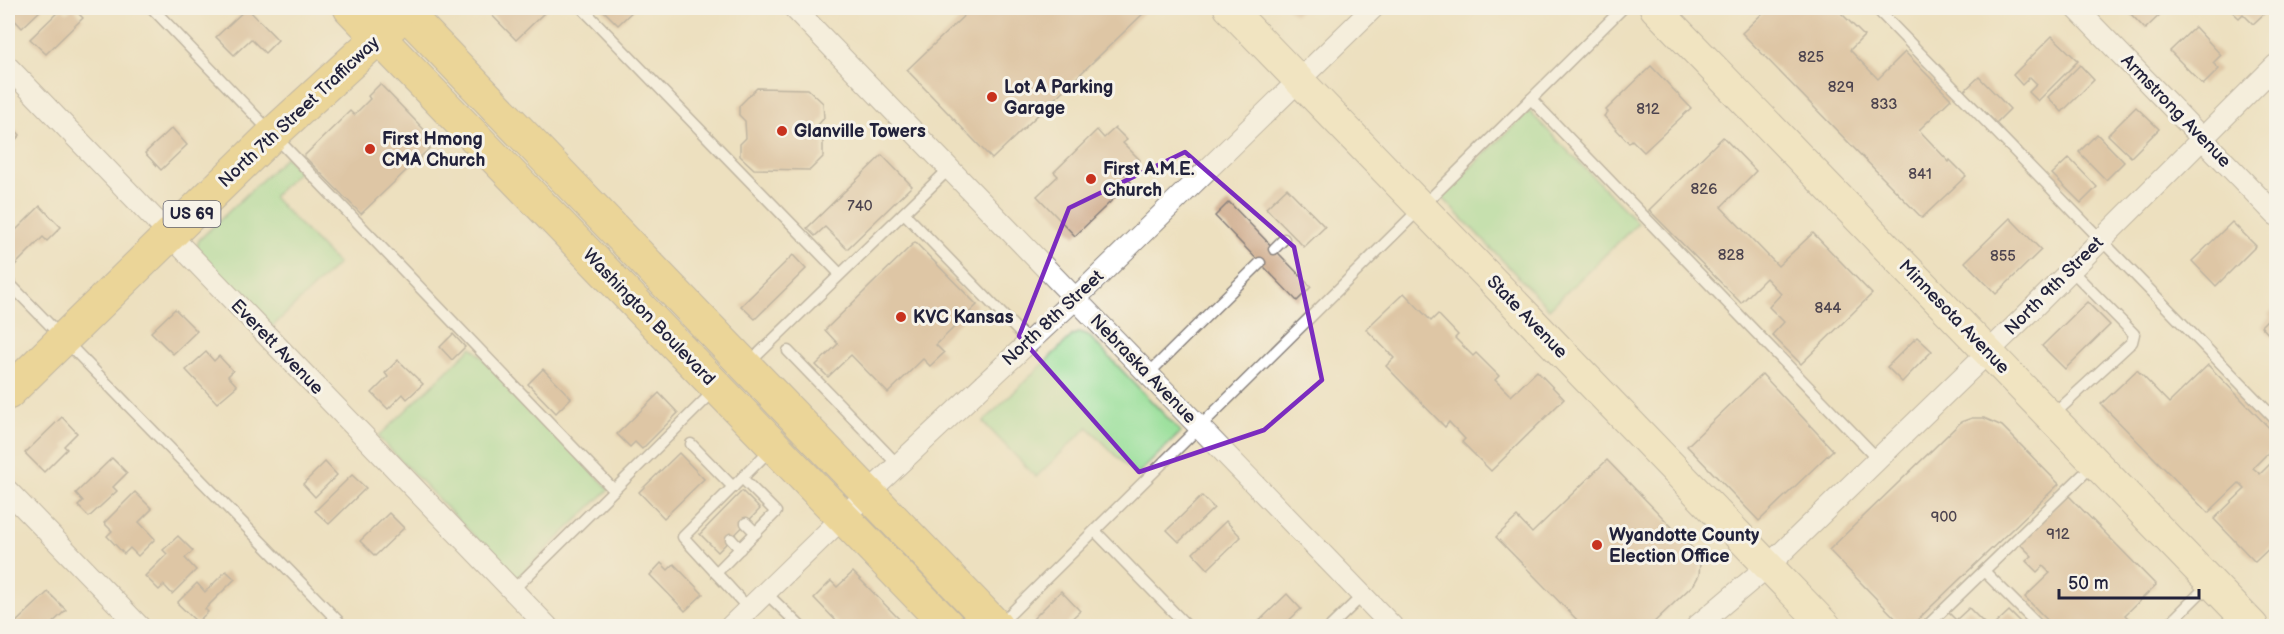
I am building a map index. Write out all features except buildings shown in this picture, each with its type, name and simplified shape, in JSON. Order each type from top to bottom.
[{"type":"main road","name":"Washington Boulevard","points":[[350,8],[948,627]]},
{"type":"main road","name":"State Avenue","points":[[1229,8],[1826,627]]},
{"type":"main road","name":"Minnesota Avenue","points":[[1655,8],[2253,627]]},
{"type":"main road","name":"North 7th Street Trafficway","points":[[8,393],[406,9]]},
{"type":"main road","name":"Washington Boulevard","points":[[406,9],[996,627]]},
{"type":"street","name":"Nebraska Avenue","points":[[794,8],[1392,627]]},
{"type":"street","name":"North 8th Street","points":[[734,626],[843,517],[1076,298],[1373,8]]},
{"type":"street","name":"Armstrong Avenue","points":[[2076,8],[2277,215]]},
{"type":"street","name":"North 9th Street","points":[[1697,627],[1768,566],[1988,352],[2277,65]]},
{"type":"street","name":"Everett Avenue","points":[[8,67],[548,627]]},
{"type":"street","points":[[8,491],[139,627]]},
{"type":"lane","points":[[152,8],[614,490]]},
{"type":"lane","points":[[582,8],[840,274]]},
{"type":"lane","points":[[996,627],[1623,8]]},
{"type":"lane","points":[[1876,8],[2277,420]]},
{"type":"lane","points":[[1531,99],[1877,458]]},
{"type":"lane","points":[[746,366],[949,170]]},
{"type":"lane","points":[[904,213],[1029,342]]},
{"type":"lane","points":[[1274,249],[1284,239]]},
{"type":"lane","points":[[1147,375],[1260,263]]},
{"type":"lane","points":[[2051,418],[2132,342],[2134,334],[2071,270]]},
{"type":"lane","points":[[8,282],[343,627]]},
{"type":"lane","points":[[788,351],[898,465]]},
{"type":"lane","points":[[513,590],[717,388]]},
{"type":"lane","points":[[691,444],[733,487]]},
{"type":"lane","points":[[749,609],[683,537],[726,501],[733,487],[774,446]]},
{"type":"lane","points":[[1926,627],[2095,463]]},
{"type":"lane","points":[[716,573],[776,512],[742,477]]},
{"type":"lane","points":[[747,523],[756,532]]},
{"type":"lane","points":[[1095,531],[1187,627]]},
{"type":"lane","points":[[730,539],[740,549]]},
{"type":"lane","points":[[1984,571],[2039,627]]},
{"type":"lane","points":[[2167,627],[2211,583]]},
{"type":"lane","points":[[766,593],[800,627]]},
{"type":"lane","points":[[1331,627],[1362,596]]},
{"type":"highlighted area","points":[[1185,152],[1294,247],[1322,380],[1264,430],[1139,472],[1019,336],[1069,208]]},
{"type":"green space","points":[[1529,111],[1638,223],[1549,309],[1441,196]]},
{"type":"green space","points":[[286,157],[299,171],[273,197],[338,264],[272,327],[200,253],[197,245],[199,240]]},
{"type":"green space","points":[[1080,332],[1088,335],[1181,432],[1136,476],[1088,427],[1036,477],[983,422],[1073,335]]},
{"type":"green space","points":[[472,347],[609,489],[516,579],[378,437]]},
{"type":"place","name":"Lot A Parking Garage","points":[[992,97]]},
{"type":"place","name":"Glanville Towers","points":[[782,131]]},
{"type":"place","name":"First Hmong CMA Church","points":[[370,149]]},
{"type":"place","name":"First A.M.E. Church","points":[[1091,179]]},
{"type":"place","name":"KVC Kansas","points":[[901,317]]},
{"type":"place","name":"Wyandotte County Election Office","points":[[1597,545]]}]
